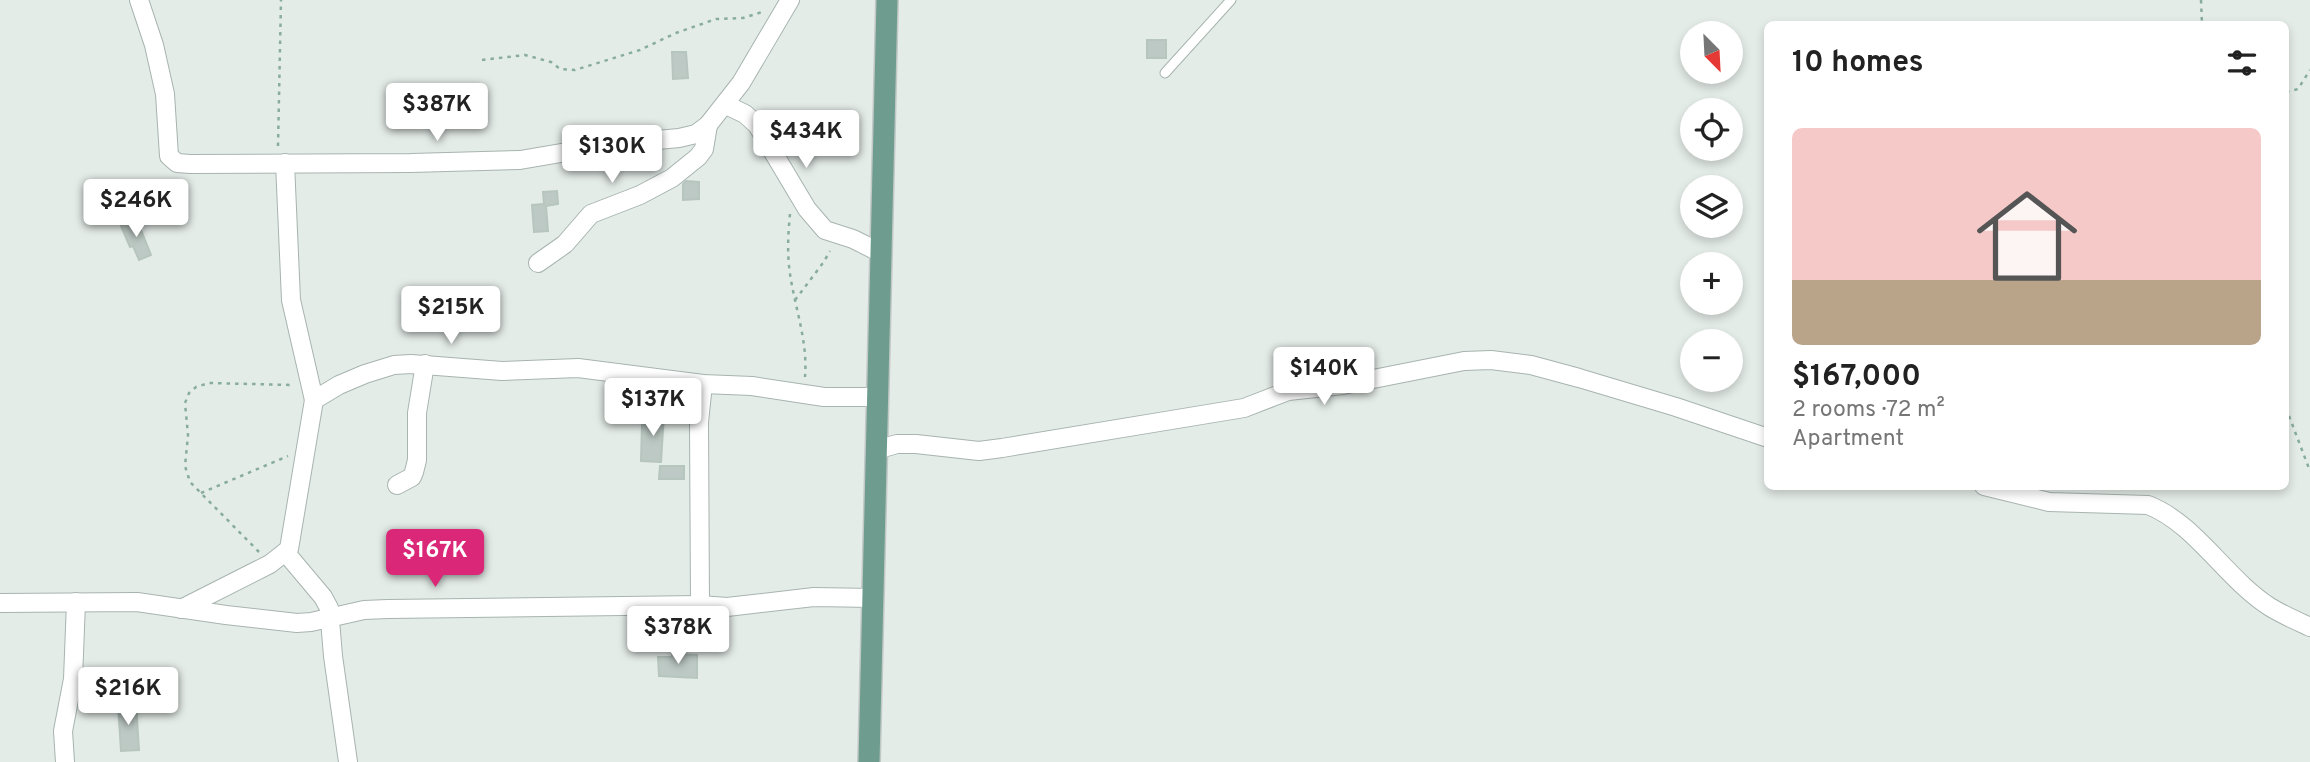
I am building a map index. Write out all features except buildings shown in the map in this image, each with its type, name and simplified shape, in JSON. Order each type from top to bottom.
[{"type":"main road","points":[[869,762],[887,0]]},
{"type":"street","points":[[138,0],[154,45],[165,94],[167,149],[172,160],[190,164],[520,160],[696,134],[709,125],[726,105],[788,3]]},
{"type":"street","points":[[726,105],[745,114],[757,125],[807,209],[825,230],[853,239],[881,253]]},
{"type":"street","points":[[538,263],[574,237],[591,214],[640,195],[672,178],[704,149],[709,125]]},
{"type":"street","points":[[181,609],[270,564],[286,553],[291,542],[313,395],[291,300],[281,163]]},
{"type":"street","points":[[876,450],[897,444],[979,451],[1002,448],[1244,408],[1288,391],[1343,385],[1464,361],[1491,360],[1531,365],[1675,407],[1764,437]]},
{"type":"street","points":[[313,395],[394,365],[425,365],[502,371],[578,368],[703,384],[752,386],[824,397],[878,397]]},
{"type":"street","points":[[397,485],[412,477],[417,460],[417,413],[423,391],[425,365]]},
{"type":"street","points":[[700,605],[699,422],[703,384]]},
{"type":"street","points":[[1999,490],[2041,501],[2148,505],[2155,508],[2177,523],[2270,607],[2310,627]]},
{"type":"street","points":[[286,553],[323,597],[331,617],[333,656],[348,762]]},
{"type":"street","points":[[0,603],[136,602],[297,623],[364,610],[700,605],[727,607],[814,597],[873,598]]},
{"type":"street","points":[[65,762],[63,730],[73,679],[76,602]]},
{"type":"lane","points":[[1165,73],[1231,0]]},
{"type":"path","points":[[281,0],[281,163]]},
{"type":"path","points":[[2201,0],[2203,21]]},
{"type":"path","points":[[482,60],[525,55],[551,62],[560,69],[575,70],[639,50],[716,19],[743,18],[788,3]]},
{"type":"path","points":[[2289,91],[2298,89],[2310,70]]},
{"type":"path","points":[[794,186],[788,247],[804,350],[804,394]]},
{"type":"path","points":[[795,300],[840,237]]},
{"type":"path","points":[[270,564],[190,482],[185,466],[188,435],[185,403],[189,394],[201,385],[209,383],[290,385],[313,395]]},
{"type":"path","points":[[2289,416],[2310,471]]},
{"type":"path","points":[[201,493],[306,446]]}]
